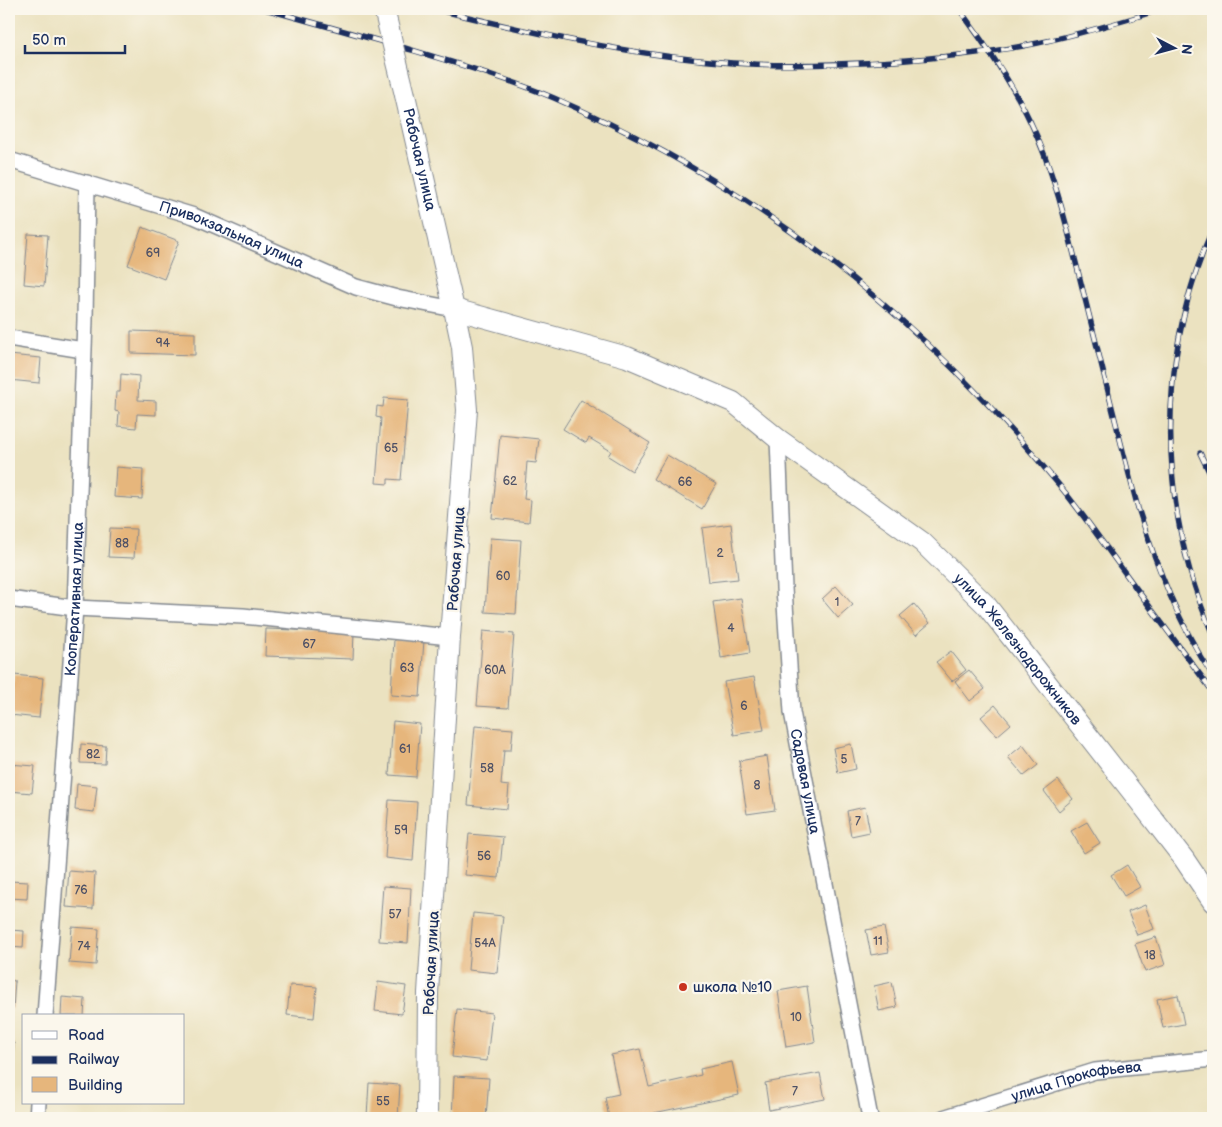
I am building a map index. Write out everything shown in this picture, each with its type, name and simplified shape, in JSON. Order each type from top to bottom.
[{"type":"street","name":"Рабочая улица","points":[[384,9],[462,347],[467,410],[450,637],[428,993],[427,1118]]},
{"type":"street","name":"Привокзальная улица","points":[[9,160],[194,216],[238,237],[356,287],[397,298],[454,309]]},
{"type":"street","name":"Кооперативная улица","points":[[45,1014],[75,608],[87,183]]},
{"type":"street","name":"улица Железнодорожников","points":[[454,309],[627,357],[733,402],[778,439],[922,542],[986,605],[1150,815],[1213,902]]},
{"type":"street","points":[[9,338],[83,350]]},
{"type":"street","name":"Садовая улица","points":[[778,439],[784,588],[792,712],[870,1118]]},
{"type":"street","points":[[9,599],[75,608],[243,616],[450,637]]},
{"type":"street","name":"улица Прокофьева","points":[[943,1118],[1095,1072],[1213,1059]]},
{"type":"street","points":[[37,1118],[38,1104]]},
{"type":"building","points":[[142,227],[179,241],[164,279],[128,265]]},
{"type":"building","points":[[28,234],[48,235],[44,286],[24,284]]},
{"type":"building","points":[[131,331],[195,333],[195,355],[131,353]]},
{"type":"building","points":[[9,355],[41,358],[39,383],[9,380]]},
{"type":"building","points":[[121,374],[139,376],[138,400],[156,401],[156,415],[137,414],[136,428],[118,426],[119,412],[115,411],[116,392],[120,392]]},
{"type":"building","points":[[384,398],[408,400],[401,480],[388,479],[388,484],[376,483],[381,418],[376,417],[377,406],[383,407]]},
{"type":"building","points":[[581,400],[650,443],[632,471],[608,456],[611,451],[589,438],[586,443],[563,429]]},
{"type":"building","points":[[500,435],[539,439],[536,463],[527,462],[524,499],[531,500],[529,522],[492,518]]},
{"type":"building","points":[[667,455],[716,484],[702,509],[653,479]]},
{"type":"building","points":[[116,467],[143,469],[142,499],[114,497]]},
{"type":"building","points":[[731,524],[738,579],[709,582],[702,528]]},
{"type":"building","points":[[110,528],[136,529],[134,558],[108,557]]},
{"type":"building","points":[[490,538],[521,540],[516,614],[485,612]]},
{"type":"building","points":[[836,586],[853,605],[838,618],[822,599]]},
{"type":"building","points":[[741,598],[750,653],[721,658],[713,602]]},
{"type":"building","points":[[914,604],[930,623],[916,635],[900,616]]},
{"type":"building","points":[[266,629],[354,632],[353,659],[265,656]]},
{"type":"building","points":[[483,631],[514,634],[508,708],[477,706]]},
{"type":"building","points":[[394,639],[424,640],[420,697],[391,695]]},
{"type":"building","points":[[951,651],[966,670],[952,681],[936,662]]},
{"type":"building","points":[[969,670],[985,689],[970,701],[955,681]]},
{"type":"building","points":[[14,675],[43,678],[39,718],[10,715]]},
{"type":"building","points":[[754,677],[764,730],[734,735],[724,682]]},
{"type":"building","points":[[995,705],[1011,724],[997,736],[981,717]]},
{"type":"building","points":[[393,721],[420,724],[416,777],[389,775]]},
{"type":"building","points":[[475,726],[513,729],[511,750],[504,750],[501,785],[509,786],[507,809],[468,805]]},
{"type":"building","points":[[81,744],[106,746],[105,764],[80,763]]},
{"type":"building","points":[[851,744],[856,769],[838,773],[833,748]]},
{"type":"building","points":[[1023,745],[1038,765],[1024,776],[1008,757]]},
{"type":"building","points":[[767,756],[775,810],[747,814],[739,761]]},
{"type":"building","points":[[9,764],[35,766],[32,793],[9,791]]},
{"type":"building","points":[[1058,780],[1073,799],[1059,811],[1044,791]]},
{"type":"building","points":[[77,784],[97,786],[94,812],[75,810]]},
{"type":"building","points":[[389,800],[417,802],[413,861],[385,858]]},
{"type":"building","points":[[865,807],[870,832],[851,836],[847,811]]},
{"type":"building","points":[[1087,822],[1100,843],[1084,853],[1071,831]]},
{"type":"building","points":[[469,834],[503,837],[499,878],[465,875]]},
{"type":"building","points":[[1127,865],[1140,887],[1124,896],[1111,875]]},
{"type":"building","points":[[69,871],[95,873],[93,909],[66,907]]},
{"type":"building","points":[[9,881],[28,882],[27,899],[9,898]]},
{"type":"building","points":[[383,886],[411,888],[408,943],[379,941]]},
{"type":"building","points":[[1145,905],[1154,929],[1137,935],[1128,912]]},
{"type":"building","points":[[473,913],[503,916],[497,973],[468,970]]},
{"type":"building","points":[[72,927],[99,929],[96,965],[69,963]]},
{"type":"building","points":[[884,927],[889,952],[871,955],[866,930]]},
{"type":"building","points":[[9,930],[24,931],[23,948],[9,947]]},
{"type":"building","points":[[1156,937],[1165,965],[1145,972],[1135,944]]},
{"type":"building","points":[[9,980],[15,981],[13,1009],[9,1008]]},
{"type":"building","points":[[378,982],[406,986],[402,1014],[375,1011]]},
{"type":"building","points":[[892,982],[897,1007],[879,1011],[874,986]]},
{"type":"building","points":[[290,985],[317,987],[314,1018],[287,1015]]},
{"type":"building","points":[[807,986],[815,1042],[786,1047],[778,991]]},
{"type":"building","points":[[1178,995],[1184,1024],[1163,1028],[1157,999]]},
{"type":"building","points":[[62,997],[85,999],[84,1014],[61,1014]]},
{"type":"building","points":[[457,1009],[492,1013],[487,1061],[452,1057]]},
{"type":"building","points":[[9,1042],[14,1043],[13,1060],[9,1059]]},
{"type":"building","points":[[640,1049],[649,1087],[701,1075],[700,1069],[732,1062],[739,1095],[654,1113],[656,1118],[609,1118],[605,1097],[619,1094],[611,1055]]},
{"type":"building","points":[[820,1073],[825,1099],[769,1110],[765,1083]]},
{"type":"building","points":[[454,1076],[489,1078],[486,1118],[452,1118]]},
{"type":"building","points":[[369,1083],[400,1085],[398,1118],[367,1116]]},
{"type":"railway","points":[[265,9],[443,59],[499,77],[554,98],[627,132],[697,171],[764,212],[827,258],[887,308],[945,361],[1001,418],[1068,497],[1213,692]]},
{"type":"railway","points":[[435,9],[541,34],[649,54],[743,64],[786,65],[895,61],[1003,49],[1069,36],[1162,9]]},
{"type":"railway","points":[[959,9],[988,49],[1015,92],[1047,161],[1066,224],[1138,508],[1153,552],[1179,616],[1213,676]]},
{"type":"railway","points":[[1213,228],[1194,277],[1181,328],[1173,380],[1171,432],[1173,484],[1181,536],[1195,586],[1213,635]]},
{"type":"railway","points":[[1210,437],[1213,444]]},
{"type":"railway","points":[[1200,453],[1213,480]]},
{"type":"place","name":"школа №10","points":[[683,987]]}]
